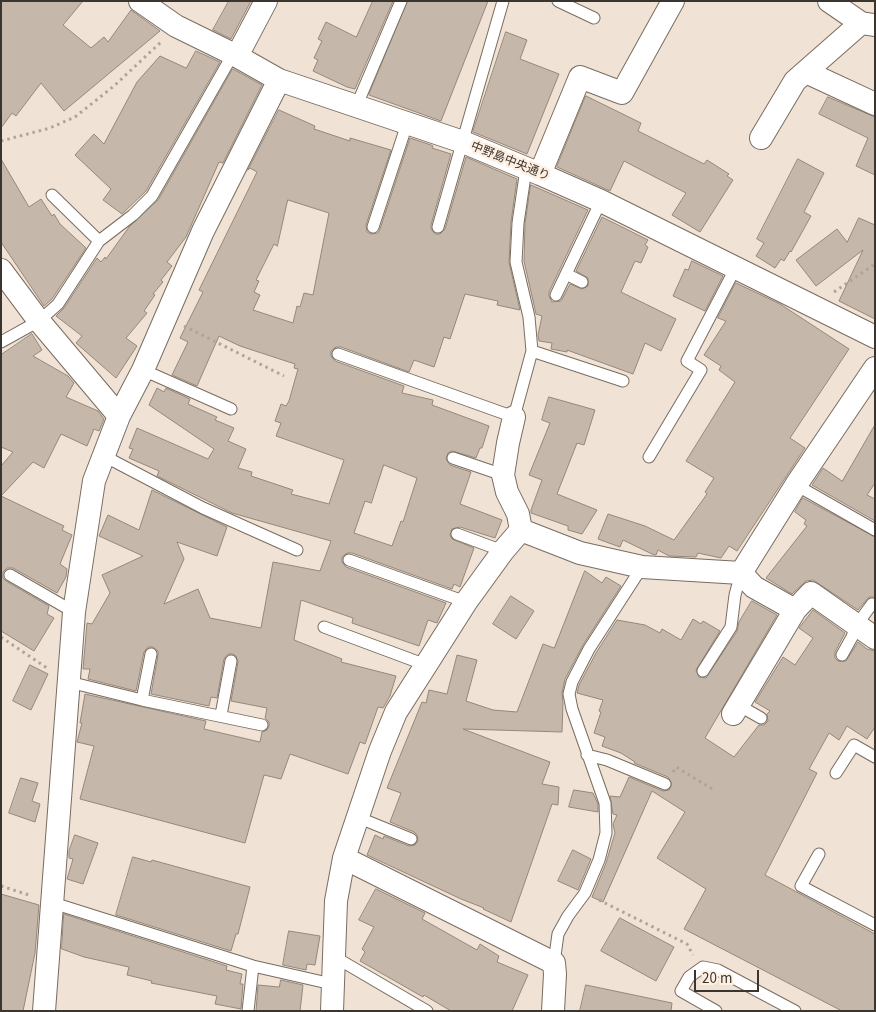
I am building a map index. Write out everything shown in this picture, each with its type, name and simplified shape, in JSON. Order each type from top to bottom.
[{"type":"street","name":"中野島中央通り","points":[[140,1],[176,26],[235,55],[279,80],[463,142],[601,201],[875,337]]},
{"type":"street","points":[[235,55],[266,1]]},
{"type":"street","points":[[533,172],[580,77],[622,93],[673,1]]},
{"type":"street","points":[[761,138],[795,81],[868,24],[829,1]]},
{"type":"street","points":[[806,72],[875,104]]},
{"type":"street","points":[[44,1011],[74,612],[94,481],[119,416],[143,370],[204,231],[279,80]]},
{"type":"street","points":[[1,270],[39,322],[119,416]]},
{"type":"street","points":[[741,573],[796,485],[875,368]]},
{"type":"street","points":[[514,417],[503,474],[507,492],[518,514],[521,530]]},
{"type":"street","points":[[332,1011],[336,902],[344,858],[380,751],[396,712],[466,602],[503,551],[521,530]]},
{"type":"street","points":[[521,530],[580,553],[642,567],[741,573],[754,588],[795,610]]},
{"type":"street","points":[[735,710],[795,610],[811,593],[875,638]]},
{"type":"street","points":[[344,858],[554,963],[553,1011]]},
{"type":"lane","points":[[356,107],[401,1]]},
{"type":"lane","points":[[438,227],[503,1]]},
{"type":"lane","points":[[558,1],[594,18]]},
{"type":"lane","points":[[1,342],[39,322],[58,304],[99,242],[133,215],[152,196],[235,55]]},
{"type":"lane","points":[[373,227],[407,124]]},
{"type":"lane","points":[[338,354],[514,417],[532,351],[529,317],[516,262],[518,223],[533,172]]},
{"type":"lane","points":[[52,195],[99,242]]},
{"type":"lane","points":[[556,295],[601,201]]},
{"type":"lane","points":[[649,457],[701,370],[687,361],[736,267]]},
{"type":"lane","points":[[566,274],[582,282]]},
{"type":"lane","points":[[532,351],[623,381]]},
{"type":"lane","points":[[143,370],[231,409]]},
{"type":"lane","points":[[104,456],[202,508],[297,550]]},
{"type":"lane","points":[[453,458],[503,474]]},
{"type":"lane","points":[[796,485],[875,530]]},
{"type":"lane","points":[[457,534],[503,551]]},
{"type":"lane","points":[[349,560],[466,602]]},
{"type":"lane","points":[[554,963],[558,934],[568,916],[585,893],[599,860],[606,832],[605,804],[587,755],[569,694],[572,682],[590,650],[642,567]]},
{"type":"lane","points":[[703,671],[731,627],[735,595],[741,573]]},
{"type":"lane","points":[[10,575],[74,612]]},
{"type":"lane","points":[[842,655],[856,626],[872,604]]},
{"type":"lane","points":[[324,627],[426,665]]},
{"type":"lane","points":[[142,700],[151,654]]},
{"type":"lane","points":[[221,715],[231,661]]},
{"type":"lane","points":[[69,682],[142,700],[262,725]]},
{"type":"lane","points":[[735,710],[760,718]]},
{"type":"lane","points":[[836,773],[854,745],[875,757]]},
{"type":"lane","points":[[587,755],[607,760],[665,784]]},
{"type":"lane","points":[[357,816],[411,839]]},
{"type":"lane","points":[[819,854],[801,886],[875,925]]},
{"type":"lane","points":[[53,903],[253,966],[332,984]]},
{"type":"lane","points":[[333,956],[427,1011]]},
{"type":"lane","points":[[248,1011],[253,966]]},
{"type":"lane","points":[[716,1011],[681,991],[689,977],[703,967],[718,970],[795,1011]]},
{"type":"path","points":[[1,141],[50,128],[75,118],[114,86],[176,26]]},
{"type":"path","points":[[813,305],[875,264]]},
{"type":"path","points":[[166,317],[284,376]]},
{"type":"path","points":[[1,637],[69,682]]},
{"type":"path","points":[[665,784],[676,768],[714,790]]},
{"type":"path","points":[[1,886],[53,903]]},
{"type":"path","points":[[585,893],[687,944],[693,956]]},
{"type":"building","points":[[1,1],[83,1],[63,25],[91,48],[104,37],[108,42],[131,10],[160,31],[64,111],[41,83],[16,116],[12,113],[1,128]]},
{"type":"building","points":[[229,1],[251,1],[231,39],[213,30]]},
{"type":"building","points":[[373,1],[393,1],[355,89],[313,71],[318,60],[314,58],[322,41],[318,39],[326,22],[356,37]]},
{"type":"building","points":[[408,1],[488,1],[441,121],[369,95]]},
{"type":"building","points":[[506,32],[527,40],[520,59],[559,74],[527,154],[473,132]]},
{"type":"building","points":[[196,51],[220,62],[146,191],[122,214],[103,200],[111,189],[75,155],[94,134],[104,144],[137,82],[160,56],[186,68]]},
{"type":"building","points":[[233,69],[262,85],[223,163],[219,162],[186,237],[167,262],[172,266],[161,280],[163,282],[153,294],[155,295],[144,311],[147,313],[126,338],[137,346],[116,378],[76,343],[82,336],[56,316],[64,308],[97,258],[101,262],[105,257],[106,259],[129,227],[158,200]]},
{"type":"building","points":[[586,96],[641,123],[638,131],[704,164],[707,160],[729,174],[727,176],[733,180],[700,232],[672,215],[686,193],[624,161],[610,191],[557,167]]},
{"type":"building","points":[[828,97],[875,117],[875,175],[856,166],[868,138],[819,114]]},
{"type":"building","points":[[279,110],[315,126],[314,129],[350,141],[350,138],[391,150],[366,225],[367,232],[371,234],[378,233],[380,229],[410,138],[451,154],[431,225],[431,229],[435,234],[440,234],[445,229],[466,157],[517,179],[511,222],[509,262],[520,310],[497,305],[498,301],[465,294],[450,339],[444,337],[434,367],[414,360],[409,372],[341,347],[336,347],[331,351],[331,356],[335,361],[404,386],[402,393],[433,400],[432,405],[489,426],[482,448],[480,448],[476,458],[452,451],[448,453],[446,459],[450,465],[471,472],[460,504],[502,520],[495,538],[460,527],[452,529],[450,535],[452,539],[474,548],[460,587],[454,584],[452,589],[352,553],[347,553],[342,557],[342,562],[346,567],[446,603],[437,623],[428,620],[419,646],[352,623],[353,618],[301,600],[294,640],[342,659],[341,662],[396,676],[390,696],[383,708],[378,707],[365,744],[360,742],[348,774],[290,754],[281,779],[264,775],[245,843],[80,799],[94,746],[77,742],[82,723],[80,723],[85,694],[206,721],[204,729],[260,742],[262,732],[267,730],[269,726],[269,722],[265,718],[267,708],[231,701],[238,662],[233,654],[228,654],[224,659],[217,698],[211,697],[209,706],[151,694],[158,655],[158,651],[153,647],[148,647],[144,652],[136,691],[88,679],[90,669],[83,669],[87,623],[92,624],[110,593],[102,575],[143,556],[99,536],[108,515],[139,530],[152,490],[227,527],[217,556],[177,542],[184,559],[164,604],[198,589],[210,618],[261,628],[273,562],[320,571],[331,541],[232,513],[157,476],[159,471],[129,458],[133,449],[129,448],[137,428],[208,459],[214,449],[149,405],[157,388],[164,392],[166,388],[190,399],[188,404],[217,417],[215,420],[234,428],[228,441],[246,449],[238,468],[252,472],[251,476],[293,490],[291,494],[329,504],[344,460],[276,436],[281,423],[275,421],[281,404],[286,406],[289,401],[298,369],[294,368],[295,364],[240,346],[219,336],[197,386],[172,375],[188,342],[180,338],[203,292],[199,290],[257,172],[250,168],[248,170]],"holes":[[[288,200],[329,213],[313,295],[304,293],[300,307],[297,306],[293,323],[253,310],[260,295],[254,292],[259,281],[256,280],[274,244],[277,246]],[[384,465],[417,478],[403,522],[401,521],[392,546],[354,533],[365,501],[371,503]]]},
{"type":"building","points":[[1,159],[29,207],[41,199],[52,216],[54,214],[60,224],[86,248],[52,299],[44,306],[1,242]]},
{"type":"building","points":[[798,159],[824,173],[804,212],[811,216],[791,252],[784,261],[781,259],[775,268],[756,256],[764,243],[757,239]]},
{"type":"building","points":[[531,185],[588,210],[549,292],[552,302],[561,301],[570,284],[582,289],[588,286],[588,278],[576,271],[602,217],[648,240],[645,245],[648,247],[641,263],[635,261],[621,292],[676,319],[661,351],[645,343],[633,374],[567,350],[567,352],[551,349],[552,343],[539,341],[538,335],[542,316],[536,314],[524,261],[525,224]]},
{"type":"building","points":[[859,218],[875,225],[875,319],[839,301],[863,250],[816,286],[796,260],[837,229],[847,242]]},
{"type":"building","points":[[692,261],[723,276],[705,311],[673,296],[685,269],[688,270]]},
{"type":"building","points":[[736,283],[780,304],[849,349],[790,438],[805,448],[737,551],[729,546],[721,558],[698,553],[696,557],[669,556],[658,550],[656,555],[623,540],[620,547],[598,539],[608,514],[645,526],[674,540],[707,494],[705,492],[714,478],[686,461],[735,382],[719,370],[721,366],[704,355],[726,321],[718,318]]},
{"type":"building","points":[[32,334],[42,350],[33,356],[68,376],[74,383],[66,397],[98,411],[104,419],[99,431],[94,429],[87,446],[61,434],[44,468],[33,462],[1,496],[1,466],[13,452],[1,447],[1,355]]},
{"type":"building","points":[[549,397],[595,410],[584,445],[577,443],[557,494],[597,510],[582,534],[568,530],[568,526],[531,513],[542,480],[529,475],[550,423],[542,420]]},
{"type":"building","points":[[875,425],[875,483],[867,495],[875,499],[875,521],[812,485],[823,468],[842,481]]},
{"type":"building","points":[[1,496],[64,526],[62,530],[72,535],[60,564],[67,569],[66,577],[57,593],[13,568],[7,568],[3,572],[3,578],[6,581],[49,606],[47,614],[54,618],[34,651],[1,631]]},
{"type":"building","points":[[803,498],[875,537],[875,597],[869,597],[858,610],[813,580],[806,581],[792,594],[766,578],[807,526],[804,524],[806,520],[795,512]]},
{"type":"building","points":[[585,571],[602,583],[606,577],[621,586],[583,645],[565,679],[562,693],[562,732],[463,729],[550,762],[542,784],[559,787],[558,805],[552,804],[511,922],[367,855],[375,835],[383,839],[384,836],[409,846],[415,845],[418,841],[417,835],[414,832],[390,822],[401,793],[387,788],[422,702],[426,703],[429,690],[447,694],[457,655],[477,660],[466,701],[493,710],[517,712],[543,644],[554,648]]},
{"type":"building","points":[[511,596],[534,611],[516,639],[493,624]]},
{"type":"building","points":[[752,601],[777,615],[705,738],[734,757],[759,725],[764,725],[768,721],[767,714],[770,711],[755,702],[783,657],[795,665],[813,638],[799,628],[813,610],[845,633],[835,652],[835,658],[838,661],[846,661],[858,642],[867,649],[875,651],[875,727],[867,739],[847,726],[839,740],[829,733],[809,769],[817,773],[765,875],[875,934],[875,1011],[842,1011],[684,929],[706,889],[657,858],[685,812],[652,791],[603,902],[592,897],[606,863],[615,833],[613,824],[617,815],[613,814],[610,796],[620,797],[629,777],[663,791],[669,790],[672,784],[668,777],[634,763],[621,753],[602,746],[605,737],[594,733],[603,700],[577,693],[579,685],[596,653],[617,620],[645,625],[660,633],[662,629],[681,640],[693,619],[701,624],[703,621],[720,631],[696,670],[699,677],[706,678],[737,631],[739,622]]},
{"type":"building","points":[[30,665],[48,674],[31,710],[13,701]]},
{"type":"building","points":[[21,778],[38,783],[32,801],[40,804],[35,822],[9,813]]},
{"type":"building","points":[[574,790],[593,793],[598,804],[598,812],[569,807]]},
{"type":"building","points":[[75,835],[98,843],[83,884],[67,879],[73,859],[69,858],[69,851]]},
{"type":"building","points":[[573,850],[591,859],[578,890],[558,881]]},
{"type":"building","points":[[133,857],[151,862],[152,860],[250,887],[238,934],[236,934],[231,951],[116,915]]},
{"type":"building","points":[[376,889],[425,913],[422,919],[477,950],[480,944],[499,956],[497,962],[528,975],[512,1011],[451,1011],[360,961],[365,952],[362,949],[374,927],[359,920]]},
{"type":"building","points":[[1,894],[39,905],[35,953],[23,1011],[1,1011]]},
{"type":"building","points":[[64,914],[227,966],[226,970],[242,974],[240,984],[243,984],[241,1009],[215,1004],[217,996],[151,983],[152,981],[127,975],[129,967],[84,957],[62,949]]},
{"type":"building","points":[[620,918],[674,947],[656,981],[601,951]]},
{"type":"building","points":[[289,931],[320,936],[315,965],[307,964],[306,970],[283,965]]},
{"type":"building","points":[[281,980],[303,985],[300,1011],[256,1011],[258,985],[279,987]]},
{"type":"building","points":[[586,985],[672,1003],[671,1011],[580,1011]]}]
